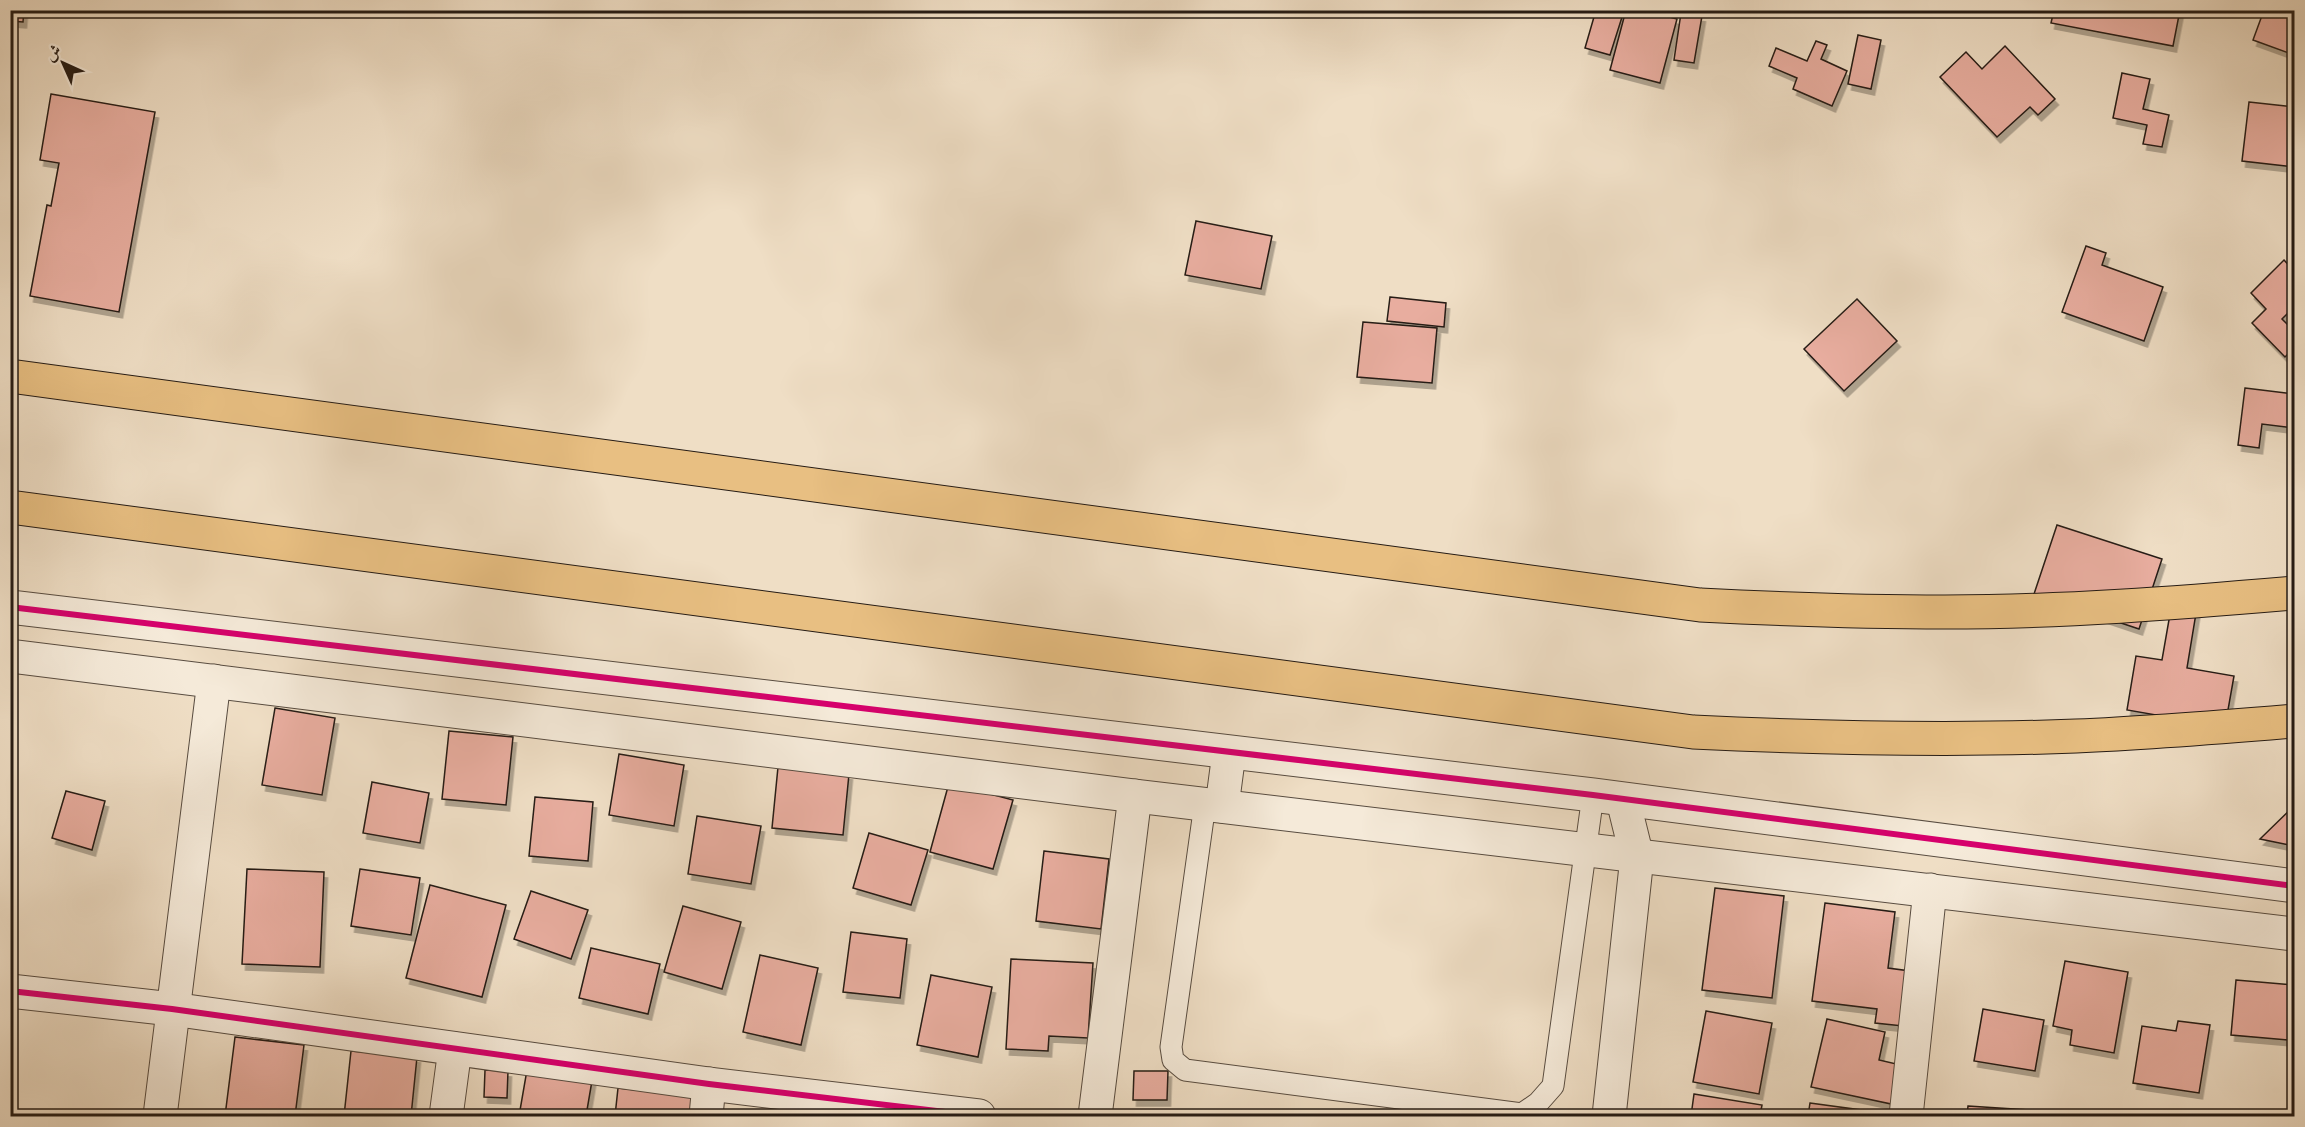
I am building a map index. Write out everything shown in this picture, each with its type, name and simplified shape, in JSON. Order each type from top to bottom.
[{"type":"main road","points":[[10,376],[1700,605],[1823,611],[1947,612],[2139,605],[2295,593]]},
{"type":"main road","points":[[10,507],[1693,732],[1820,738],[1947,739],[2088,735],[2295,721]]},
{"type":"street","points":[[10,607],[1608,797],[2295,886]]},
{"type":"street","points":[[10,656],[1135,796],[2295,934]]},
{"type":"street","points":[[160,1116],[214,681]]},
{"type":"street","points":[[1214,805],[1229,753]]},
{"type":"street","points":[[1095,1116],[1135,796]]},
{"type":"street","points":[[1608,797],[1637,856],[1609,1116]]},
{"type":"street","points":[[1906,1116],[1930,890]]},
{"type":"street","points":[[10,991],[172,1010],[709,1084],[979,1116]]},
{"type":"street","points":[[446,1116],[455,1049]]},
{"type":"street","points":[[706,1116],[709,1084]]},
{"type":"lane","points":[[1214,805],[1172,1047],[1173,1060],[1185,1070],[1522,1114],[1538,1103],[1553,1086],[1586,850],[1608,797]]},
{"type":"building","points":[[10,10],[24,10],[23,22],[10,21]]},
{"type":"building","points":[[1596,10],[1610,10],[1623,14],[1610,55],[1585,48]]},
{"type":"building","points":[[1626,10],[1644,10],[1677,19],[1660,83],[1610,70]]},
{"type":"building","points":[[2054,10],[2180,10],[2173,46],[2051,23]]},
{"type":"building","points":[[2264,10],[2294,10],[2294,55],[2253,40]]},
{"type":"building","points":[[1681,13],[1702,16],[1694,63],[1674,60]]},
{"type":"building","points":[[1858,35],[1881,40],[1871,89],[1848,84]]},
{"type":"building","points":[[1816,41],[1827,45],[1821,59],[1847,71],[1832,106],[1793,89],[1797,78],[1769,66],[1776,48],[1807,61]]},
{"type":"building","points":[[2005,46],[2055,99],[2038,115],[2030,107],[1997,137],[1940,77],[1966,52],[1982,69]]},
{"type":"building","points":[[2122,73],[2150,79],[2143,109],[2169,115],[2162,147],[2143,144],[2147,125],[2113,118]]},
{"type":"building","points":[[51,94],[155,112],[119,312],[30,296],[47,205],[51,206],[59,163],[40,160]]},
{"type":"building","points":[[2249,102],[2294,107],[2294,167],[2242,161]]},
{"type":"building","points":[[1196,221],[1272,236],[1261,289],[1185,275]]},
{"type":"building","points":[[2086,246],[2106,253],[2102,265],[2163,287],[2144,341],[2062,312]]},
{"type":"building","points":[[2284,260],[2294,271],[2294,307],[2282,319],[2294,331],[2294,348],[2285,357],[2252,323],[2266,309],[2251,293]]},
{"type":"building","points":[[1390,297],[1446,303],[1444,327],[1387,321]]},
{"type":"building","points":[[1857,299],[1897,341],[1844,391],[1804,349]]},
{"type":"building","points":[[1363,322],[1437,328],[1432,383],[1357,377]]},
{"type":"building","points":[[2245,388],[2294,394],[2294,430],[2262,424],[2259,448],[2238,445]]},
{"type":"building","points":[[2057,525],[2162,559],[2139,629],[2034,594]]},
{"type":"building","points":[[2174,591],[2199,595],[2187,668],[2234,676],[2225,727],[2127,710],[2136,656],[2162,660]]},
{"type":"building","points":[[275,708],[335,718],[322,795],[262,785]]},
{"type":"building","points":[[449,731],[513,737],[506,805],[442,799]]},
{"type":"building","points":[[619,754],[684,765],[674,826],[609,815]]},
{"type":"building","points":[[778,767],[849,774],[843,835],[772,828]]},
{"type":"building","points":[[372,782],[429,793],[420,843],[363,833]]},
{"type":"building","points":[[949,783],[1013,800],[993,869],[930,852]]},
{"type":"building","points":[[66,791],[105,801],[92,850],[52,838]]},
{"type":"building","points":[[535,797],[593,802],[588,861],[529,856]]},
{"type":"building","points":[[2294,806],[2294,846],[2260,839]]},
{"type":"building","points":[[697,816],[761,826],[751,884],[688,874]]},
{"type":"building","points":[[869,833],[928,850],[911,905],[853,888]]},
{"type":"building","points":[[1044,851],[1109,859],[1101,929],[1036,921]]},
{"type":"building","points":[[247,869],[324,872],[320,967],[242,964]]},
{"type":"building","points":[[360,869],[420,878],[411,935],[351,926]]},
{"type":"building","points":[[430,885],[506,905],[482,997],[406,978]]},
{"type":"building","points":[[1715,888],[1784,896],[1772,998],[1702,990]]},
{"type":"building","points":[[531,891],[588,910],[571,959],[514,939]]},
{"type":"building","points":[[1825,903],[1895,912],[1888,968],[1910,971],[1903,1026],[1875,1023],[1877,1009],[1812,1001]]},
{"type":"building","points":[[683,906],[741,922],[722,989],[664,972]]},
{"type":"building","points":[[851,932],[907,939],[900,998],[843,992]]},
{"type":"building","points":[[591,948],[660,964],[648,1014],[579,998]]},
{"type":"building","points":[[760,955],[818,968],[801,1045],[743,1032]]},
{"type":"building","points":[[1011,959],[1093,963],[1088,1038],[1049,1036],[1048,1051],[1006,1049]]},
{"type":"building","points":[[2065,961],[2128,972],[2114,1053],[2070,1045],[2072,1030],[2053,1026]]},
{"type":"building","points":[[931,975],[992,987],[978,1057],[917,1045]]},
{"type":"building","points":[[2236,980],[2293,985],[2289,1040],[2231,1035]]},
{"type":"building","points":[[1983,1009],[2044,1020],[2035,1071],[1974,1061]]},
{"type":"building","points":[[1706,1011],[1772,1023],[1759,1094],[1693,1082]]},
{"type":"building","points":[[1827,1019],[1885,1032],[1879,1060],[1905,1066],[1896,1105],[1811,1087]]},
{"type":"building","points":[[2178,1021],[2210,1025],[2199,1093],[2133,1083],[2142,1026],[2176,1031]]},
{"type":"building","points":[[235,1037],[304,1045],[295,1116],[225,1116]]},
{"type":"building","points":[[351,1051],[417,1057],[411,1116],[344,1116]]},
{"type":"building","points":[[528,1064],[593,1075],[586,1116],[519,1116]]},
{"type":"building","points":[[485,1070],[508,1071],[507,1098],[484,1097]]},
{"type":"building","points":[[1134,1071],[1168,1071],[1167,1100],[1133,1100]]},
{"type":"building","points":[[618,1088],[701,1097],[699,1116],[615,1116]]},
{"type":"building","points":[[1694,1094],[1762,1105],[1760,1116],[1691,1116]]},
{"type":"building","points":[[1810,1103],[1876,1112],[1875,1116],[1808,1116]]},
{"type":"building","points":[[1968,1106],[2029,1110],[2029,1116],[1967,1116]]},
{"type":"building","points":[[2039,1112],[2099,1116],[2039,1116]]},
{"type":"cycle path","points":[[10,607],[1593,795],[2294,886]]},
{"type":"cycle path","points":[[10,991],[172,1009],[709,1084],[979,1116]]}]
